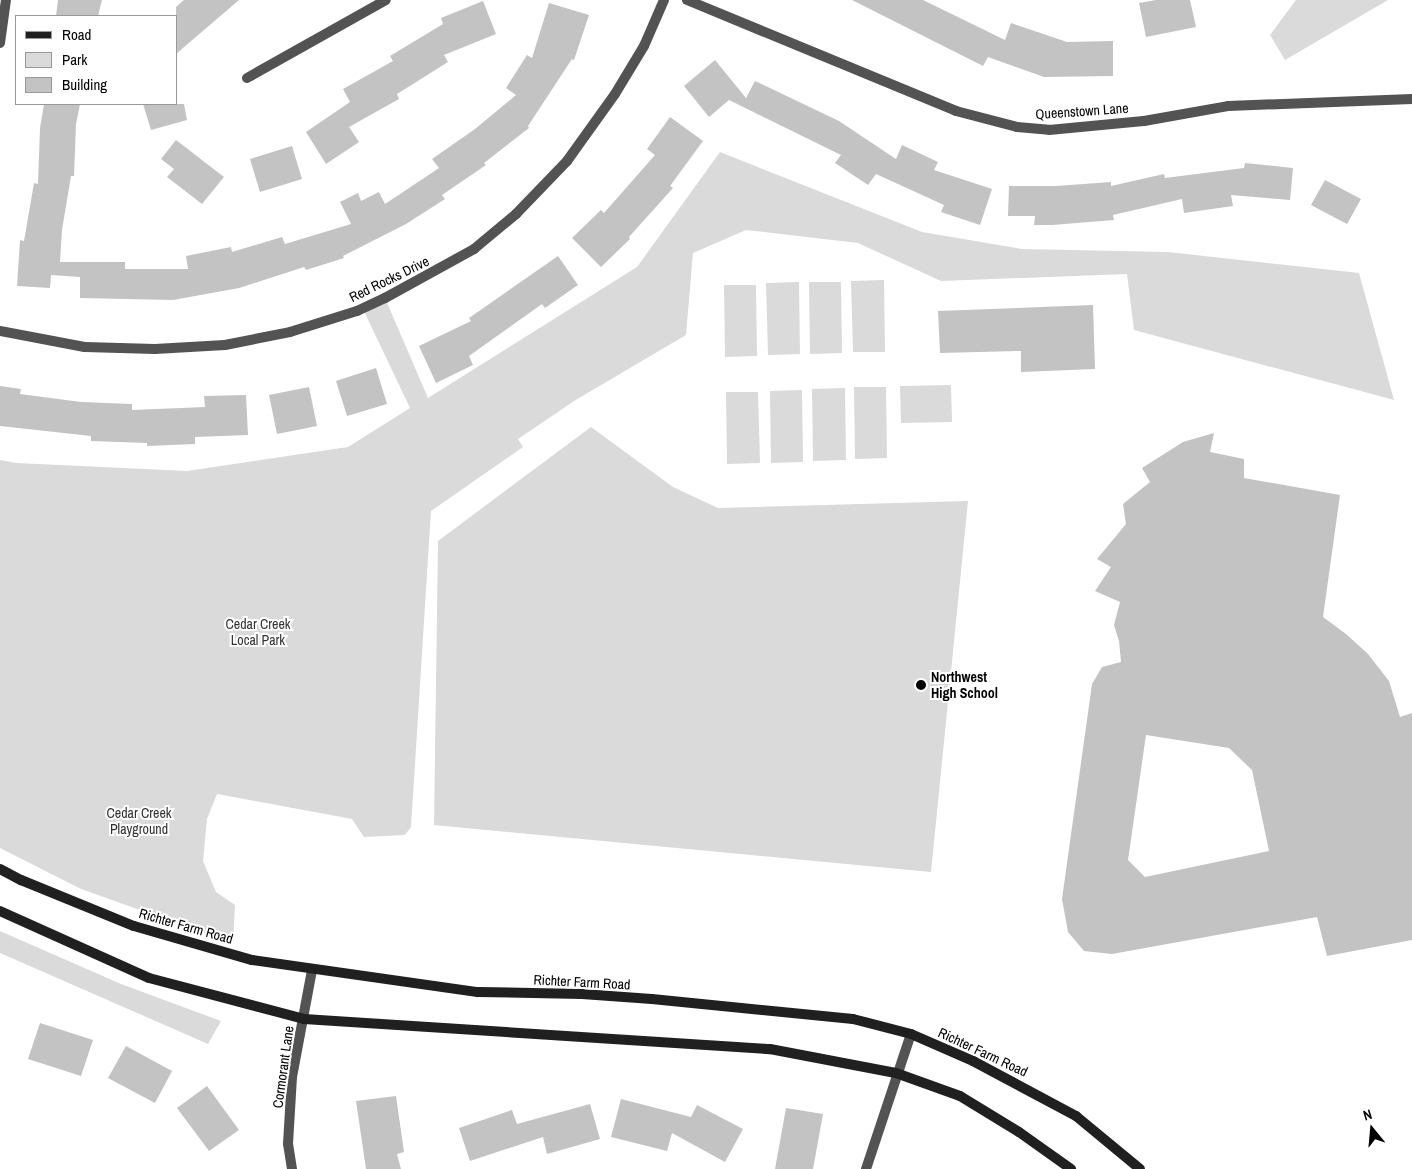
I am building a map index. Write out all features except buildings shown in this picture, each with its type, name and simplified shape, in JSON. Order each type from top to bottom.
[{"type":"main road","name":"Richter Farm Road","points":[[0,870],[134,926],[252,960],[478,992],[582,994],[853,1019],[911,1034],[981,1065],[1076,1116],[1140,1169]]},
{"type":"main road","points":[[0,911],[149,978],[304,1019],[770,1049],[896,1073],[960,1096],[1019,1132],[1071,1169]]},
{"type":"street","points":[[0,44],[6,0]]},
{"type":"street","points":[[248,78],[386,0]]},
{"type":"street","name":"Red Rocks Drive","points":[[0,331],[85,347],[155,349],[225,345],[290,332],[358,311],[474,250],[516,214],[567,161],[615,94],[639,54],[664,0]]},
{"type":"street","name":"Queenstown Lane","points":[[687,0],[956,111],[1018,127],[1049,130],[1144,120],[1228,106],[1412,99]]},
{"type":"street","name":"Cormorant Lane","points":[[292,1169],[288,1144],[292,1077],[312,970]]},
{"type":"street","points":[[866,1169],[896,1073],[911,1034]]},
{"type":"green space","points":[[1296,0],[1388,0],[1285,60],[1270,35]]},
{"type":"green space","name":"Cedar Creek Local Park","points":[[720,152],[922,232],[1022,249],[1168,252],[1359,273],[1394,400],[1134,330],[1127,274],[941,281],[858,243],[746,230],[693,253],[686,335],[574,401],[518,439],[523,447],[431,511],[411,827],[405,835],[364,837],[352,819],[217,794],[207,819],[203,861],[216,892],[235,905],[233,943],[81,889],[0,848],[0,460],[16,463],[187,471],[348,447],[410,408],[363,309],[385,298],[428,398],[637,267]]},
{"type":"green space","points":[[884,280],[885,352],[853,352],[851,281]]},
{"type":"green space","points":[[799,282],[800,354],[768,355],[766,283]]},
{"type":"green space","points":[[809,282],[841,282],[842,353],[810,354]]},
{"type":"green space","points":[[724,285],[756,285],[757,356],[725,357]]},
{"type":"green space","points":[[951,385],[952,422],[901,423],[900,386]]},
{"type":"green space","points":[[854,387],[886,387],[887,458],[855,459]]},
{"type":"green space","points":[[845,388],[846,460],[813,461],[812,389]]},
{"type":"green space","points":[[802,390],[803,462],[771,463],[770,391]]},
{"type":"green space","points":[[726,392],[758,392],[760,463],[727,464]]},
{"type":"green space","points":[[591,427],[673,487],[718,508],[968,501],[931,872],[434,825],[438,541]]},
{"type":"green space","points":[[0,931],[121,984],[221,1021],[208,1044],[0,953]]},
{"type":"place","name":"Northwest High School","points":[[921,685]]},
{"type":"park label","name":"Cedar Creek Playground","points":[[139,822]]}]
